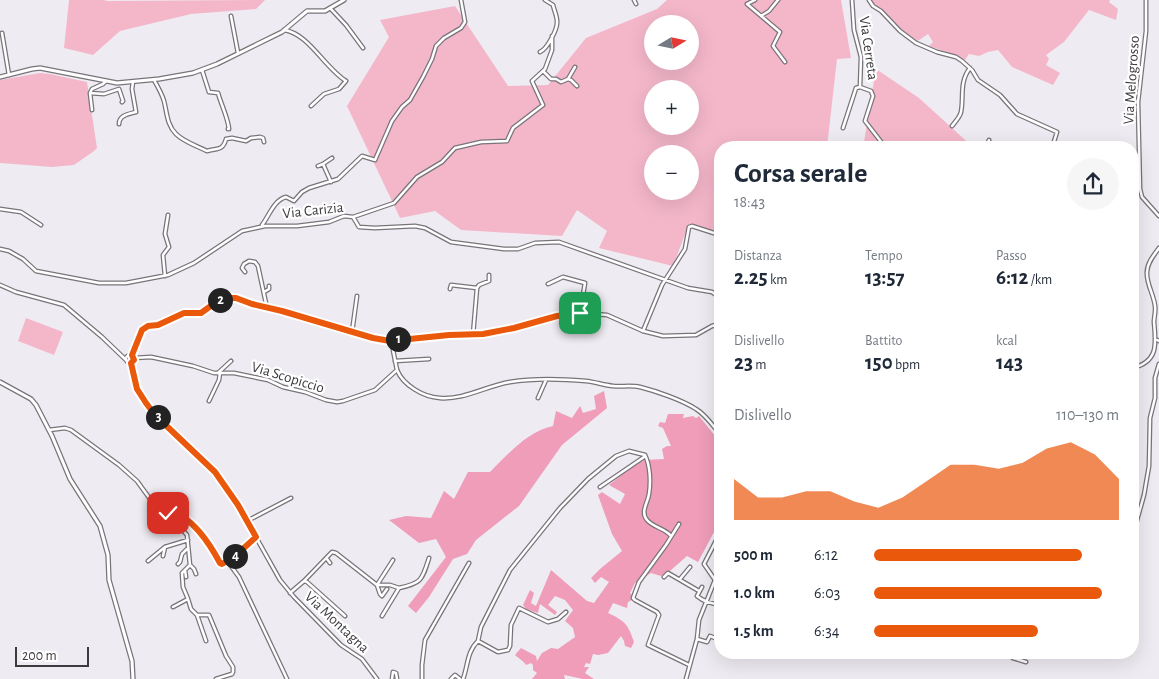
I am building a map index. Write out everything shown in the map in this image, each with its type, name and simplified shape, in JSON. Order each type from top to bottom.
[{"type":"main road","points":[[0,77],[44,68],[116,83],[154,80],[202,70],[222,62],[284,30],[307,11],[323,11],[344,0]]},
{"type":"main road","points":[[0,382],[31,399],[36,405],[70,479],[100,526],[108,554],[109,580],[132,661],[133,679]]},
{"type":"street","points":[[262,227],[273,207],[281,198],[286,197],[294,201],[302,192],[309,188],[338,179],[349,171],[362,156],[375,160],[392,121],[402,107],[410,100],[432,59],[436,46],[444,38],[461,28],[465,22],[461,0]]},
{"type":"street","points":[[540,52],[544,50],[552,36],[557,20],[553,5],[545,0]]},
{"type":"street","points":[[634,0],[636,4]]},
{"type":"street","points":[[755,0],[747,4],[780,32],[772,46],[785,62]]},
{"type":"street","points":[[761,16],[769,11],[778,0]]},
{"type":"street","name":"Via Cerreta","points":[[852,0],[854,30],[861,57],[860,86],[871,91],[872,96],[865,121],[880,141]]},
{"type":"street","points":[[869,0],[900,31],[916,43],[937,52],[956,57],[970,68],[978,80],[1000,95],[1017,114],[1057,132],[1054,141]]},
{"type":"street","name":"Via Melogrosso","points":[[1139,141],[1138,102],[1146,31],[1146,0]]},
{"type":"street","points":[[330,8],[346,25],[363,48]]},
{"type":"street","points":[[231,16],[238,53]]},
{"type":"street","points":[[284,30],[292,31],[297,35],[338,76],[346,81],[339,89],[324,94],[311,106]]},
{"type":"street","points":[[2,33],[9,75]]},
{"type":"street","points":[[353,217],[394,203],[417,177],[442,162],[455,148],[482,142],[507,141],[513,128],[543,105],[532,81],[544,71],[552,50],[552,36]]},
{"type":"street","points":[[544,71],[551,79],[562,82],[568,79],[575,67]]},
{"type":"street","points":[[952,126],[960,115],[961,92],[970,68]]},
{"type":"street","points":[[202,70],[209,92],[218,93],[230,129],[228,129]]},
{"type":"street","points":[[568,79],[577,86]]},
{"type":"street","points":[[154,80],[164,100],[168,122],[172,129],[178,136],[192,144],[207,151],[221,148],[224,146],[226,139],[230,138],[245,141],[260,137],[263,138],[264,142]]},
{"type":"street","points":[[92,110],[90,93],[92,89],[106,82]]},
{"type":"street","points":[[119,124],[122,117],[136,112],[132,89],[133,82]]},
{"type":"street","points":[[844,128],[856,88],[860,86]]},
{"type":"street","points":[[90,93],[104,94],[119,89],[122,102]]},
{"type":"street","name":"Via Melogrosso","points":[[1139,146],[1140,189],[1142,197],[1159,216]]},
{"type":"street","points":[[318,166],[332,158]]},
{"type":"street","points":[[323,164],[331,182]]},
{"type":"street","points":[[0,209],[21,212],[41,225]]},
{"type":"street","points":[[165,276],[162,256],[169,247],[166,237],[168,215]]},
{"type":"street","name":"Via Carizia","points":[[0,249],[9,251],[36,271],[99,283],[126,283],[165,276],[194,263],[242,231],[273,225],[287,227],[329,222],[344,216],[353,217],[360,227],[415,226],[425,228],[452,242],[504,249],[518,249],[534,243],[559,242],[688,288],[714,294]]},
{"type":"street","points":[[644,331],[665,279],[685,249],[689,227],[692,226],[714,233]]},
{"type":"street","points":[[1139,366],[1150,358],[1158,341],[1154,320],[1155,306],[1147,272],[1150,261],[1159,248]]},
{"type":"street","points":[[245,272],[242,268],[249,261],[255,262],[258,266],[258,274],[268,308]]},
{"type":"street","points":[[474,335],[477,288],[479,285],[489,282],[489,275]]},
{"type":"street","points":[[548,284],[563,277],[585,283],[580,313]]},
{"type":"street","points":[[0,285],[16,292],[64,305],[131,363],[142,330],[148,326],[158,325],[184,313],[201,313],[219,300],[236,298],[381,340],[474,335],[514,328],[557,316],[580,313],[607,314],[644,331],[662,336],[696,335],[714,326]]},
{"type":"street","points":[[450,289],[451,285],[477,288]]},
{"type":"street","points":[[264,292],[269,290],[269,286]]},
{"type":"street","points":[[352,332],[357,296]]},
{"type":"street","points":[[395,340],[393,350],[395,361],[397,370],[403,380],[432,397],[464,396],[511,382],[539,379],[587,381],[612,386],[638,387],[675,400],[696,409],[714,427]]},
{"type":"street","points":[[126,360],[127,356],[133,357]]},
{"type":"street","name":"Via Scopiccio","points":[[133,357],[151,357],[219,373],[234,373],[268,380],[283,387],[337,402],[375,390],[397,370]]},
{"type":"street","points":[[395,361],[429,359]]},
{"type":"street","points":[[209,400],[219,380],[219,373],[230,361]]},
{"type":"street","name":"Via Montagna","points":[[131,363],[137,389],[146,403],[155,415],[215,472],[226,486],[280,580],[290,593],[341,645],[362,660],[377,679]]},
{"type":"street","points":[[1139,513],[1148,471],[1150,418],[1155,398],[1155,378],[1159,364]]},
{"type":"street","points":[[538,398],[546,380]]},
{"type":"street","points":[[49,430],[65,428],[71,430],[119,465],[137,481],[153,503],[168,513],[187,535],[190,565],[196,574]]},
{"type":"street","points":[[451,679],[455,675],[462,679],[469,654],[478,641],[481,626],[510,570],[560,508],[588,479],[616,456],[629,451],[645,455],[649,463],[649,495],[645,503],[644,513],[647,520],[670,534],[671,537]]},
{"type":"street","points":[[600,487],[644,458],[645,455]]},
{"type":"street","points":[[247,521],[291,498]]},
{"type":"street","points":[[168,513],[176,513],[202,534],[222,564],[228,562],[256,537]]},
{"type":"street","points":[[678,524],[639,582],[634,598],[659,615],[648,645],[689,665]]},
{"type":"street","points":[[148,561],[165,547],[188,540]]},
{"type":"street","points":[[714,545],[704,564],[714,579]]},
{"type":"street","points":[[163,556],[165,547]]},
{"type":"street","points":[[178,564],[182,554],[187,549]]},
{"type":"street","points":[[290,593],[332,552],[336,553],[377,585],[382,596],[387,589]]},
{"type":"street","points":[[377,585],[390,585],[399,588],[415,584],[424,574],[429,558]]},
{"type":"street","points":[[326,559],[330,563]]},
{"type":"street","points":[[377,585],[392,560]]},
{"type":"street","points":[[228,562],[239,577],[288,679]]},
{"type":"street","points":[[422,679],[425,640],[469,563]]},
{"type":"street","points":[[190,565],[182,573],[181,578],[191,609],[197,615],[206,641]]},
{"type":"street","points":[[680,579],[690,567]]},
{"type":"street","points":[[185,570],[186,578]]},
{"type":"street","points":[[664,577],[668,573],[699,591]]},
{"type":"street","points":[[304,581],[308,582],[345,616]]},
{"type":"street","points":[[686,679],[699,620],[714,582]]},
{"type":"street","points":[[702,587],[697,596],[706,602],[714,603]]},
{"type":"street","points":[[382,616],[399,588]]},
{"type":"street","points":[[173,607],[188,599]]},
{"type":"street","points":[[478,641],[498,652],[508,650],[510,646],[511,625],[519,608],[548,622],[558,619],[566,612]]},
{"type":"street","points":[[197,615],[209,615],[226,656],[233,667],[234,672],[232,674],[216,679]]},
{"type":"street","points":[[696,639],[707,642],[710,636],[714,638]]},
{"type":"street","points":[[1016,659],[1026,662]]},
{"type":"street","points":[[392,679],[393,671],[396,673],[397,679]]},
{"type":"shaded area","points":[[69,0],[265,0],[256,9],[191,14],[120,31],[93,55],[64,48]]},
{"type":"shaded area","points":[[667,0],[841,0],[851,58],[837,59],[828,141],[714,141],[714,232],[689,224],[673,266],[599,248],[607,231],[577,210],[562,236],[461,230],[435,211],[400,218],[347,106],[389,37],[380,20],[455,6],[508,86],[548,85],[586,38],[657,9]]},
{"type":"shaded area","points":[[871,0],[1110,0],[1109,2],[1118,9],[1116,20],[1089,10],[1064,42],[1046,55],[1049,59],[1046,65],[1060,73],[1053,85],[1012,67],[998,50],[979,56],[969,54],[965,60],[929,46],[933,42],[928,34],[918,41],[903,31]]},
{"type":"shaded area","points":[[876,69],[919,98],[966,141],[864,141]]},
{"type":"shaded area","points":[[40,73],[87,82],[97,148],[74,165],[52,167],[0,163],[0,80]]},
{"type":"shaded area","points":[[26,318],[63,332],[54,355],[18,341]]},
{"type":"shaded area","points":[[604,391],[607,408],[562,445],[519,506],[476,540],[467,554],[453,559],[429,597],[416,613],[408,606],[446,557],[436,539],[419,543],[389,520],[406,516],[431,518],[444,491],[454,499],[468,472],[490,472],[527,438],[553,426],[556,411],[572,418],[580,406],[583,413],[596,409],[594,396]]},
{"type":"shaded area","points":[[668,414],[684,414],[683,418],[693,416],[696,418],[699,416],[714,435],[714,532],[698,562],[687,556],[661,576],[651,573],[635,583],[630,593],[632,600],[628,602],[627,608],[613,603],[608,613],[618,618],[628,627],[634,642],[631,648],[625,646],[621,636],[608,653],[593,654],[590,664],[586,663],[584,667],[589,667],[585,673],[594,679],[564,675],[565,679],[532,679],[537,673],[533,670],[533,665],[531,663],[526,665],[515,655],[521,648],[536,656],[537,661],[542,653],[551,648],[558,649],[575,637],[573,628],[565,621],[573,610],[565,600],[555,596],[548,605],[557,612],[555,615],[540,604],[538,613],[526,609],[523,605],[530,590],[534,593],[531,603],[536,606],[551,570],[587,601],[594,603],[609,582],[601,577],[595,583],[591,578],[622,551],[612,534],[598,495],[602,492],[620,504],[625,494],[609,485],[644,460],[664,459],[662,449],[671,446],[663,428],[658,426],[660,422],[665,423]]},
{"type":"route","points":[[168,513],[176,513],[202,534],[222,564],[234,557],[256,537],[238,505],[215,472],[155,415],[137,389],[131,363],[134,360],[132,355],[142,330],[148,326],[158,325],[184,313],[201,313],[219,300],[228,298],[236,298],[373,338],[390,341],[412,340],[432,336],[483,334],[557,316],[580,313]]}]
